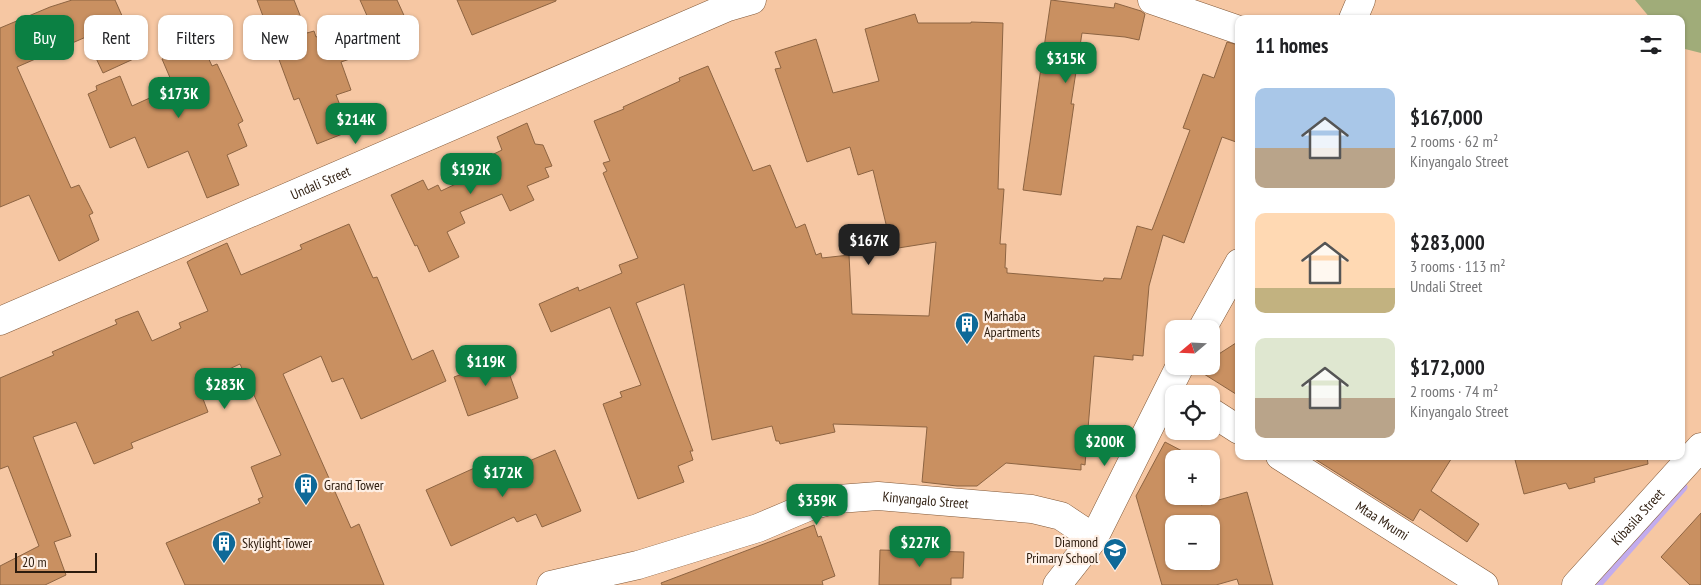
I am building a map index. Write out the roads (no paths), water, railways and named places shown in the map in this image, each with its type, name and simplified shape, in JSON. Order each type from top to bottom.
[{"type":"street","name":"Undali Street","points":[[0,321],[728,7],[752,0]]},
{"type":"street","points":[[1152,0],[1235,29]]},
{"type":"street","points":[[1355,15],[1361,0]]},
{"type":"street","points":[[1207,320],[1235,270]]},
{"type":"street","points":[[1057,585],[1094,538],[1177,382]]},
{"type":"street","points":[[1220,418],[1235,427]]},
{"type":"street","name":"Kibasila Street","points":[[1576,585],[1701,447]]},
{"type":"street","name":"Mtaa Mvumi","points":[[1286,460],[1484,585]]},
{"type":"street","name":"Kinyangalo Street","points":[[551,585],[638,565],[758,528],[810,506],[838,499],[878,496],[1032,508],[1061,516],[1094,538]]},
{"type":"waterway","points":[[1597,585],[1683,487]]},
{"type":"place","name":"Marhaba Apartments","points":[[967,345]]},
{"type":"place","name":"Grand Tower","points":[[306,506]]},
{"type":"place","name":"Skylight Tower","points":[[224,564]]},
{"type":"place","name":"Diamond Primary School","points":[[1115,571]]}]
